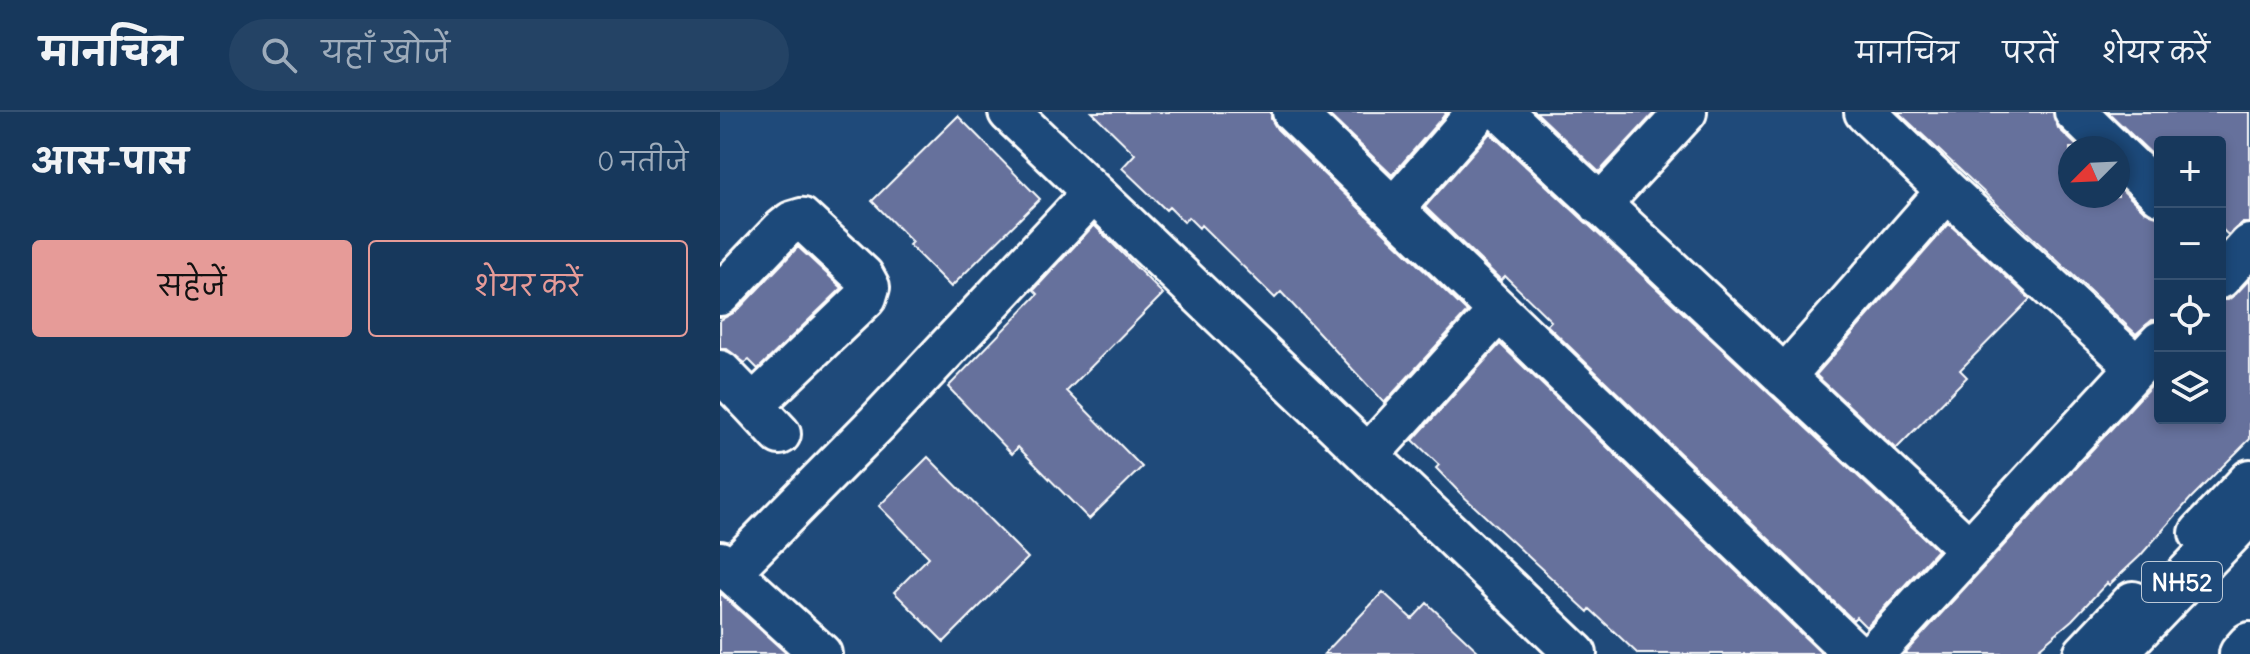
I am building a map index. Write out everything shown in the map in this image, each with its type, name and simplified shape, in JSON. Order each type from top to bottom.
[{"type":"highway","name":"NH52","points":[[2113,654],[2250,511]]},
{"type":"highway","points":[[2242,654],[2250,645]]},
{"type":"street","points":[[1009,112],[1576,654]]},
{"type":"street","points":[[1293,112],[1855,654]]},
{"type":"street","points":[[1394,208],[1478,112]]},
{"type":"street","points":[[1502,112],[1969,549]]},
{"type":"street","points":[[1600,205],[1686,112]]},
{"type":"street","points":[[1865,112],[1947,191],[2149,355],[1873,654]]},
{"type":"street","points":[[2075,112],[2100,136]]},
{"type":"street","points":[[2130,165],[2154,188]]},
{"type":"street","points":[[1784,377],[1947,191]]},
{"type":"street","points":[[821,654],[725,567],[877,423],[1093,193]]},
{"type":"street","points":[[720,295],[782,230],[802,219],[863,276],[869,287],[866,297],[753,405]]},
{"type":"street","points":[[1369,454],[1499,311]]},
{"type":"street","points":[[720,371],[780,434]]},
{"type":"street","points":[[2084,654],[2250,480]]},
{"type":"building","points":[[1092,112],[1271,112],[1277,129],[1467,312],[1384,403],[1281,292],[1275,298],[1201,225],[1199,228],[1188,217],[1184,222],[1169,207],[1166,210],[1122,168],[1135,154]]},
{"type":"building","points":[[1326,112],[1447,112],[1392,175]]},
{"type":"building","points":[[1536,112],[1655,112],[1599,172]]},
{"type":"building","points":[[1898,112],[2053,112],[2058,128],[2066,136],[2058,136],[2058,208],[2130,208],[2130,198],[2144,211],[2154,214],[2154,320],[2136,334]]},
{"type":"building","points":[[2108,112],[2250,112],[2250,223],[2242,223],[2228,235],[2226,233],[2226,136],[2154,136],[2154,156]]},
{"type":"building","points":[[958,116],[1040,199],[951,287],[909,245],[912,242],[872,201]]},
{"type":"building","points":[[1490,133],[1937,550],[1866,627],[1856,617],[1853,620],[1547,325],[1551,321],[1505,276],[1501,280],[1425,207]]},
{"type":"building","points":[[1949,224],[2030,299],[1960,370],[1967,377],[1896,449],[1816,375]]},
{"type":"building","points":[[1094,225],[1163,294],[1067,391],[1142,467],[1089,519],[1018,447],[1012,454],[948,387],[1038,294],[1034,290]]},
{"type":"building","points":[[798,247],[842,288],[758,369],[749,360],[745,363],[727,349],[720,349],[720,320],[737,311]]},
{"type":"building","points":[[2250,279],[2250,439],[2191,498],[2140,556],[2032,654],[1904,654],[2154,383],[2154,424],[2226,424],[2226,300]]},
{"type":"building","points":[[1500,344],[1822,654],[1638,654],[1460,493],[1436,468],[1439,465],[1413,440]]},
{"type":"building","points":[[928,457],[1028,558],[944,642],[894,592],[929,557],[879,506]]},
{"type":"building","points":[[1383,592],[1412,619],[1427,603],[1481,654],[1324,654]]},
{"type":"building","points":[[720,593],[787,654],[720,654]]}]
